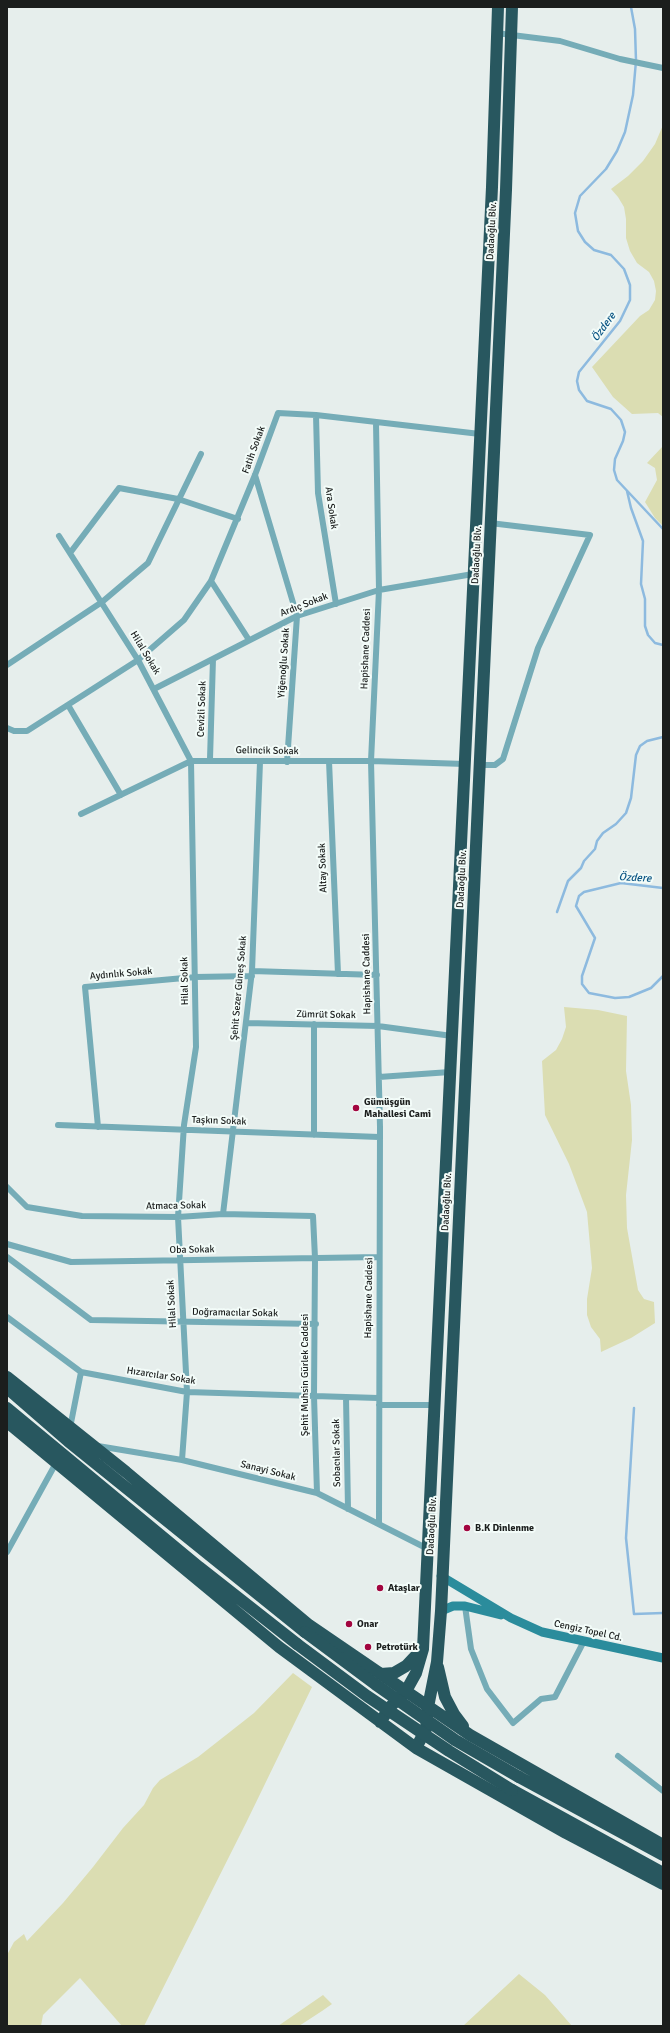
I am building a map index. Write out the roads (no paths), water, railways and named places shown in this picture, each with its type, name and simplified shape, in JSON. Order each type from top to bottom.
[{"type":"highway","name":"Dadaoğlu Blv.","points":[[380,1722],[392,1705],[406,1691],[416,1673],[423,1648],[491,195],[498,7]]},
{"type":"highway","name":"Dadaoğlu Blv.","points":[[416,1748],[426,1729],[428,1707],[437,1662],[440,1611],[512,7]]},
{"type":"highway","points":[[7,1377],[309,1625],[470,1735],[663,1846]]},
{"type":"highway","points":[[7,1388],[68,1441],[306,1632],[375,1684],[455,1740],[519,1777],[663,1855]]},
{"type":"highway","points":[[7,1408],[199,1567],[297,1644],[368,1696],[448,1751],[512,1790],[663,1873]]},
{"type":"highway","points":[[7,1422],[280,1647],[416,1748],[566,1833],[663,1884]]},
{"type":"highway","points":[[381,1674],[394,1673],[406,1666],[423,1648]]},
{"type":"highway","points":[[437,1662],[445,1697],[454,1714],[470,1735]]},
{"type":"main road","points":[[441,1576],[511,1618]]},
{"type":"main road","points":[[440,1611],[452,1606],[465,1606],[511,1618]]},
{"type":"main road","name":"Cengiz Topel Cd.","points":[[511,1618],[542,1632],[663,1658]]},
{"type":"street","points":[[496,34],[511,34],[560,41],[620,59],[663,68]]},
{"type":"street","name":"Fatih Sokak","points":[[7,728],[14,731],[27,731],[68,706],[138,660],[184,620],[211,582],[238,519],[278,413],[316,415],[480,434]]},
{"type":"street","name":"Ara Sokak","points":[[316,415],[318,493],[336,604]]},
{"type":"street","name":"Hapishane Caddesi","points":[[376,423],[378,590],[371,761],[380,1137],[378,1398],[379,1524]]},
{"type":"street","points":[[7,665],[102,602],[148,562],[201,454]]},
{"type":"street","name":"Yiğenoğlu Sokak","points":[[255,475],[297,616],[287,762]]},
{"type":"street","points":[[70,553],[119,488],[178,500],[238,519]]},
{"type":"street","points":[[479,764],[495,765],[503,759],[538,648],[590,535],[490,523]]},
{"type":"street","name":"Hilal Sokak","points":[[59,536],[138,660],[191,760],[196,1047],[183,1130],[178,1217],[187,1392],[182,1460]]},
{"type":"street","name":"Ardıç Sokak","points":[[154,689],[297,616],[378,590],[473,574]]},
{"type":"street","points":[[211,582],[249,640]]},
{"type":"street","name":"Cevizli Sokak","points":[[210,759],[213,659]]},
{"type":"street","points":[[68,706],[121,795]]},
{"type":"street","name":"Gelincik Sokak","points":[[81,814],[191,760],[210,759],[260,762],[371,761],[464,764]]},
{"type":"street","name":"Altay Sokak","points":[[329,761],[338,974]]},
{"type":"street","name":"Şehit Sezer Güneş Sokak","points":[[223,1214],[252,974],[260,762]]},
{"type":"street","name":"Aydınlık Sokak","points":[[98,1127],[85,987],[195,977],[252,974],[377,975]]},
{"type":"street","name":"Zümrüt Sokak","points":[[246,1023],[378,1026],[452,1036]]},
{"type":"street","points":[[314,1024],[314,1135]]},
{"type":"street","points":[[379,1077],[450,1072]]},
{"type":"street","name":"Taşkın Sokak","points":[[58,1125],[380,1137]]},
{"type":"street","name":"Atmaca Sokak","points":[[7,1187],[27,1207],[82,1216],[178,1217],[223,1214],[313,1216],[315,1258]]},
{"type":"street","name":"Oba Sokak","points":[[7,1244],[71,1262],[379,1257]]},
{"type":"street","name":"Doğramacılar Sokak","points":[[7,1257],[91,1320],[316,1324]]},
{"type":"street","name":"Şehit Muhsin Gürlek Caddesi","points":[[315,1258],[316,1324],[314,1396],[317,1493]]},
{"type":"street","name":"Hızarcılar Sokak","points":[[7,1317],[81,1372],[187,1392],[378,1398]]},
{"type":"street","points":[[70,1428],[81,1372]]},
{"type":"street","name":"Sobacılar Sokak","points":[[346,1397],[348,1509]]},
{"type":"street","points":[[379,1405],[434,1405]]},
{"type":"street","name":"Sanayi Sokak","points":[[91,1445],[182,1460],[317,1493],[428,1549]]},
{"type":"street","points":[[7,1552],[56,1462]]},
{"type":"street","points":[[465,1606],[471,1649],[488,1689],[513,1723],[541,1699],[555,1697],[584,1641]]},
{"type":"street","points":[[618,1756],[663,1791]]},
{"type":"waterway","name":"Özdere","points":[[631,7],[635,29],[636,61],[633,95],[625,132],[617,151],[606,169],[580,196],[575,213],[578,231],[585,242],[594,250],[611,255],[624,269],[630,285],[630,300],[620,321],[579,372],[577,381],[579,390],[587,401],[611,409],[621,420],[625,432],[623,441],[615,459],[614,470],[617,480],[663,529]]},
{"type":"waterway","points":[[627,491],[631,508],[643,541],[641,584],[645,599],[645,626],[648,635],[655,643],[663,645]]},
{"type":"waterway","points":[[557,912],[568,881],[581,868],[584,861],[595,849],[597,841],[603,833],[616,824],[626,813],[631,798],[636,755],[640,746],[647,741],[663,737]]},
{"type":"waterway","name":"Özdere","points":[[663,888],[621,883],[584,892],[579,896],[576,906],[595,938],[582,976],[582,984],[589,993],[615,998],[629,997],[651,988],[663,976]]},
{"type":"waterway","points":[[634,1408],[626,1538],[634,1614],[663,1613]]},
{"type":"place","name":"Gümüşgün Mahallesi Cami","points":[[356,1108]]},
{"type":"place","name":"B.K Dinlenme","points":[[467,1528]]},
{"type":"place","name":"Ataşlar","points":[[380,1588]]},
{"type":"place","name":"Onar","points":[[349,1624]]},
{"type":"place","name":"Petrotürk","points":[[368,1647]]}]
